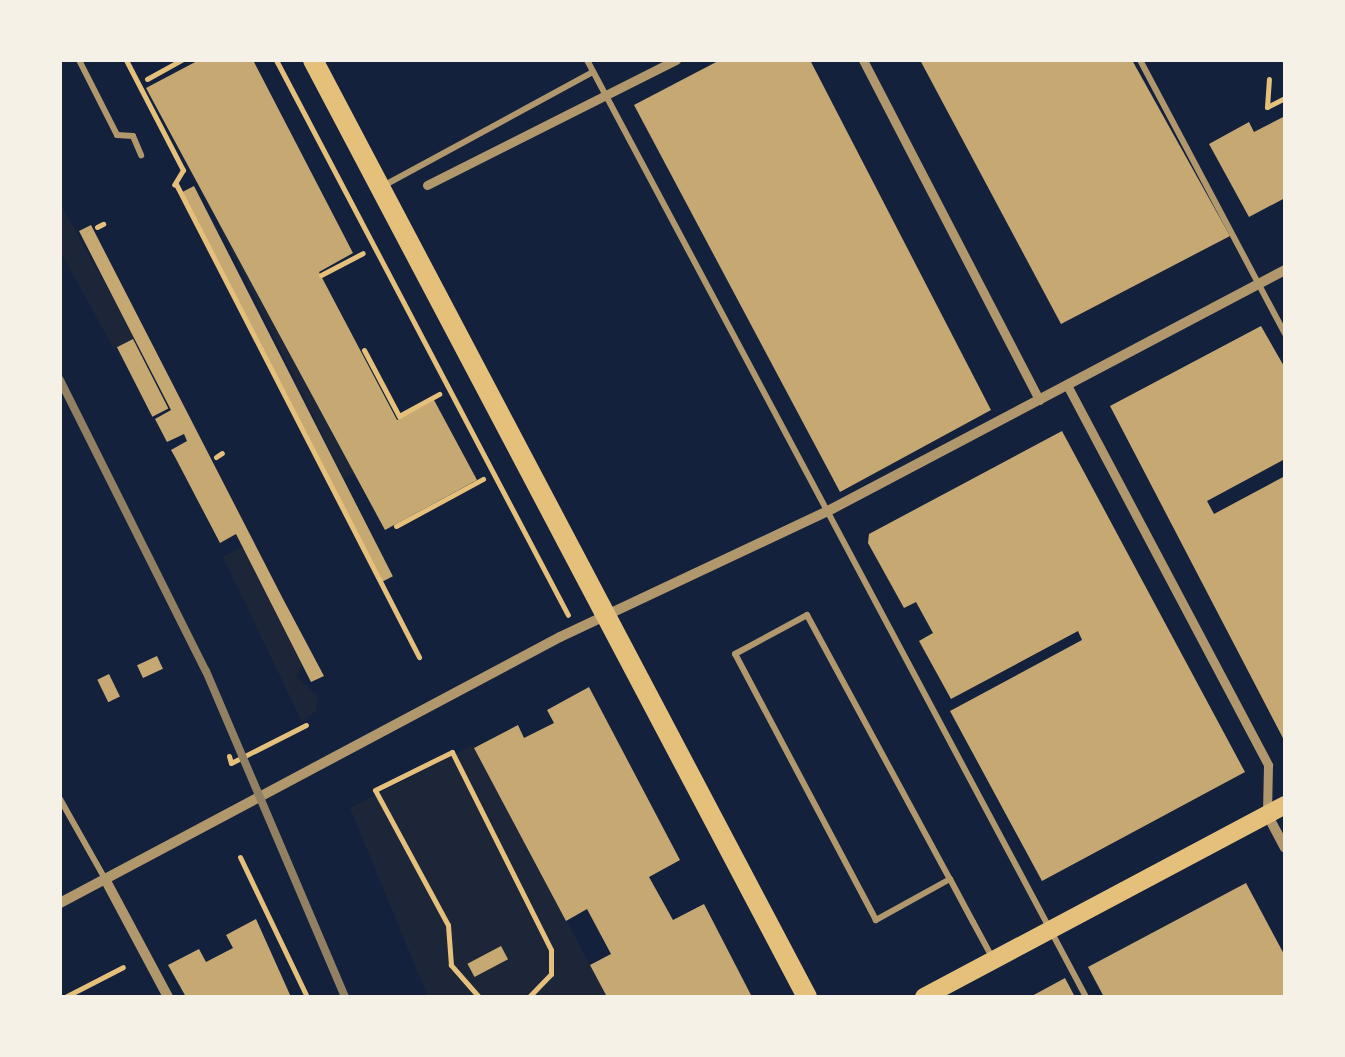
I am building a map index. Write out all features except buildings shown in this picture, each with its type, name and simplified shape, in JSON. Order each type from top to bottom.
[{"type":"main road","points":[[313,60],[608,613],[807,997]]},
{"type":"main road","points":[[924,997],[1285,805]]},
{"type":"street","points":[[426,185],[676,60]]},
{"type":"street","points":[[863,60],[1039,400]]},
{"type":"street","points":[[60,903],[575,630],[828,511],[1285,270]]},
{"type":"street","points":[[1067,386],[1268,764],[1267,814],[1285,848]]},
{"type":"street","points":[[105,879],[168,997]]},
{"type":"lane","points":[[79,60],[117,135],[133,136],[141,155]]},
{"type":"lane","points":[[587,60],[1086,997]]},
{"type":"lane","points":[[1140,60],[1262,282],[1285,334]]},
{"type":"lane","points":[[380,188],[593,72]]},
{"type":"lane","points":[[950,879],[876,920],[734,654],[807,616],[950,879],[994,960]]},
{"type":"lane","points":[[60,798],[105,879]]},
{"type":"path","points":[[126,60],[183,170],[175,185],[328,491],[419,657]]},
{"type":"path","points":[[147,79],[181,60]]},
{"type":"path","points":[[276,60],[575,630]]},
{"type":"path","points":[[1269,79],[1267,108],[1285,98]]},
{"type":"path","points":[[321,275],[362,252]]},
{"type":"path","points":[[364,350],[398,413],[439,394]]},
{"type":"path","points":[[396,526],[484,479]]},
{"type":"path","points":[[229,756],[231,763],[306,724]]},
{"type":"path","points":[[479,997],[450,965],[448,925],[375,790],[452,752],[550,950],[551,974],[529,997]]},
{"type":"path","points":[[240,856],[306,997]]},
{"type":"path","points":[[64,997],[123,968]]},
{"type":"shaded area","points":[[198,184],[218,224],[223,222],[355,473],[344,478]]},
{"type":"shaded area","points":[[60,203],[135,338],[114,349],[60,251]]},
{"type":"shaded area","points":[[242,547],[302,664],[297,677],[318,696],[316,711],[302,722],[223,557]]},
{"type":"shaded area","points":[[473,745],[607,997],[428,997],[350,808]]},
{"type":"railway","points":[[60,380],[206,671],[345,997]]}]
